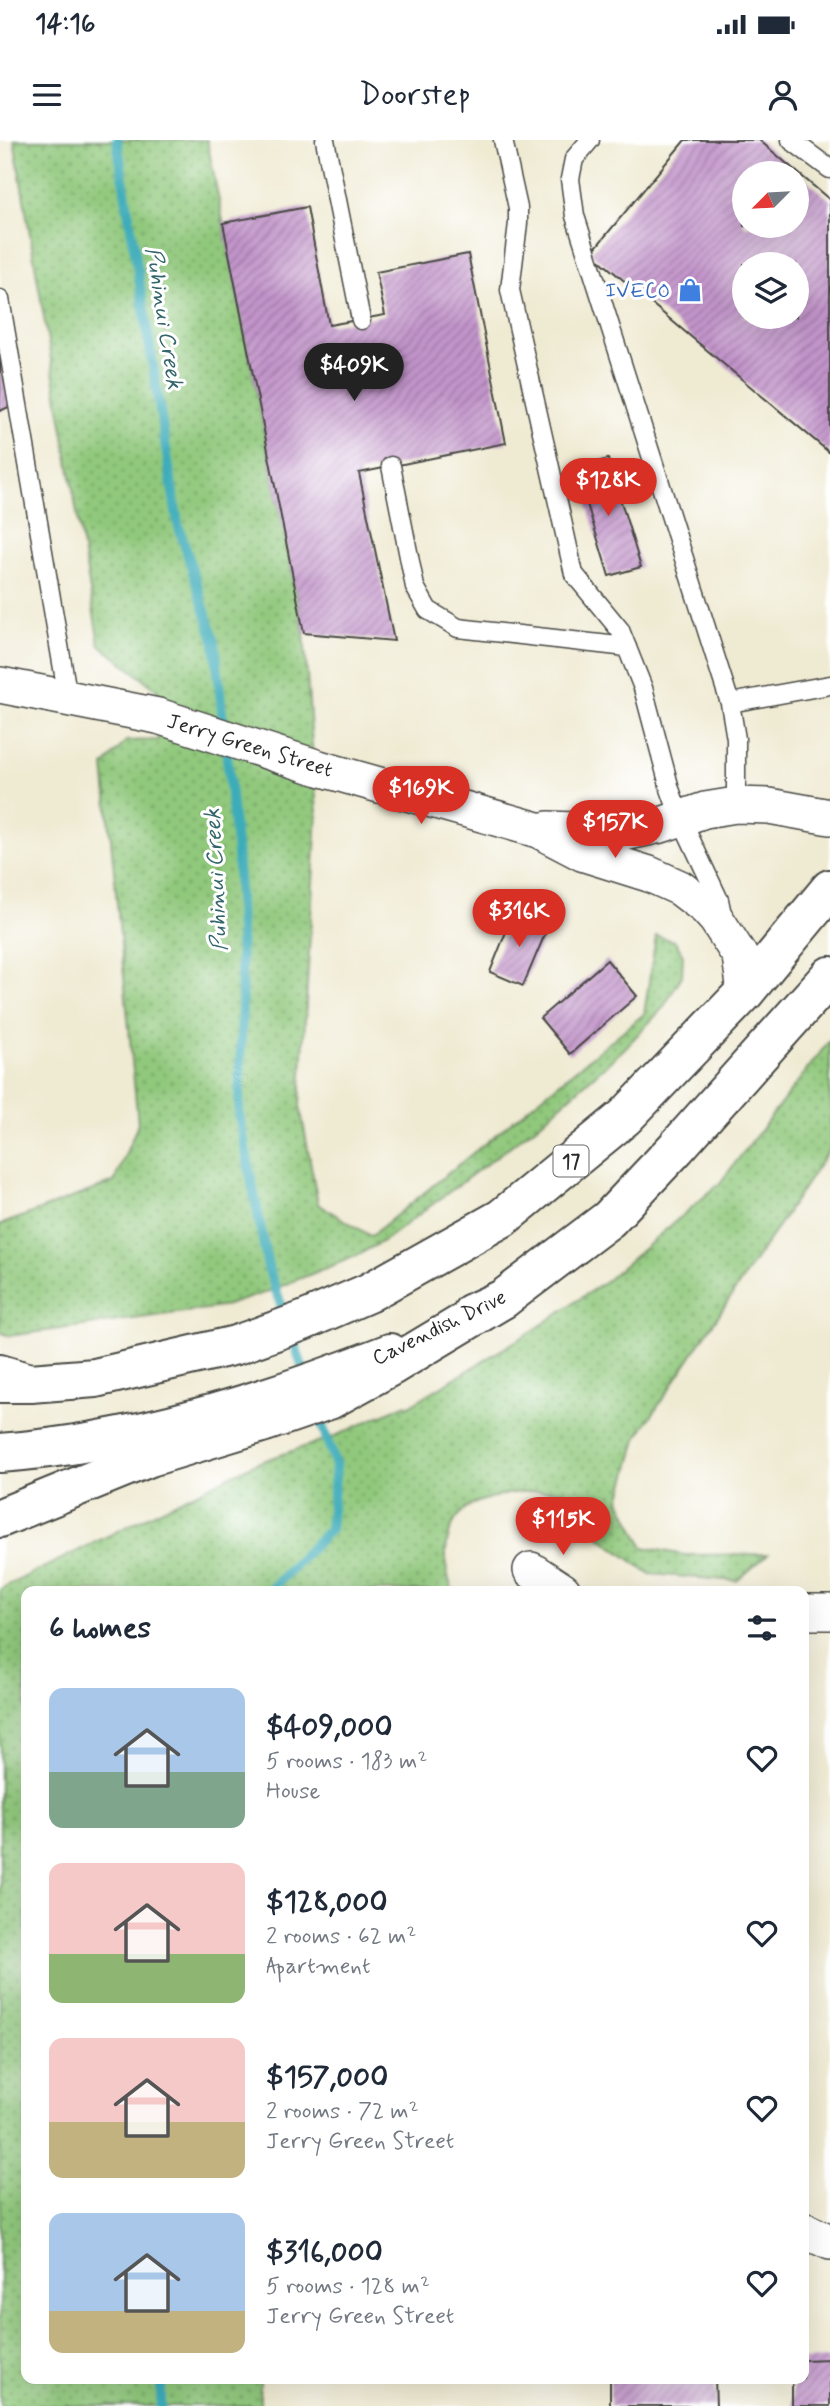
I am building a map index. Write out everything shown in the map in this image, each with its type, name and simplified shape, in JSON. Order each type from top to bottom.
[{"type":"main road","name":"17","points":[[10,1380],[94,1378],[236,1345],[303,1321],[368,1293],[502,1218],[625,1117],[745,992],[830,889]]},
{"type":"main road","name":"Cavendish Drive","points":[[260,1411],[329,1400],[391,1359],[503,1299],[609,1219],[830,976]]},
{"type":"main road","points":[[0,1453],[90,1442],[200,1417],[260,1411]]},
{"type":"main road","points":[[0,1518],[260,1411]]},
{"type":"street","name":"Jerry Green Street","points":[[0,685],[158,716],[319,768],[538,830],[582,853],[649,874],[680,888],[706,908],[740,956],[745,992]]},
{"type":"street","name":"Jerry Green Street","points":[[538,830],[629,832],[661,825],[705,810],[736,805],[769,806],[830,817]]},
{"type":"street","points":[[531,1570],[555,1586]]},
{"type":"street","points":[[809,1612],[830,1612]]},
{"type":"street","points":[[809,2233],[830,2242]]},
{"type":"lane","points":[[325,140],[361,320]]},
{"type":"lane","points":[[503,140],[518,208],[510,290],[574,574],[615,622],[627,647],[643,688],[670,789],[680,817],[719,900],[727,935]]},
{"type":"lane","points":[[590,140],[574,159],[570,179],[575,216],[730,703],[736,739],[736,805]]},
{"type":"lane","points":[[791,140],[830,169]]},
{"type":"lane","points":[[0,299],[68,698]]},
{"type":"lane","points":[[391,466],[415,587],[428,610],[458,628],[627,647]]},
{"type":"lane","points":[[730,703],[830,685]]},
{"type":"green space","points":[[14,140],[207,140],[304,633],[317,814],[300,1106],[318,1204],[371,1236],[644,1014],[656,936],[675,941],[683,955],[682,976],[663,1008],[624,1049],[537,1126],[385,1240],[356,1256],[221,1307],[9,1336],[0,1332],[0,1225],[114,1182],[138,1124],[104,766],[126,741],[158,740],[157,690],[99,644]]},
{"type":"green space","points":[[830,1040],[830,1148],[638,1436],[620,1500],[643,1547],[684,1555],[768,1554],[737,1581],[650,1574],[602,1539],[563,1491],[542,1491],[509,1493],[488,1498],[466,1508],[457,1517],[451,1528],[446,1554],[446,1567],[451,1586],[21,1586],[21,2384],[260,2384],[260,2406],[0,2406],[0,1589],[254,1464],[333,1437],[406,1404],[407,1407],[534,1330],[607,1280],[719,1184]]},
{"type":"building","name":"IVECO","points":[[685,140],[759,140],[784,161],[732,161],[732,238],[809,238],[809,182],[830,200],[830,453],[591,253]]},
{"type":"building","points":[[307,207],[329,325],[385,315],[376,272],[468,254],[506,443],[359,473],[394,641],[304,633],[223,223]]},
{"type":"building","points":[[0,354],[11,406],[0,411]]},
{"type":"building","points":[[608,459],[641,567],[609,576],[576,468]]},
{"type":"building","points":[[514,912],[548,927],[523,986],[490,972]]},
{"type":"building","points":[[607,960],[637,996],[570,1054],[540,1018]]},
{"type":"building","points":[[830,2359],[830,2406],[792,2406],[792,2384],[809,2384],[809,2360]]},
{"type":"building","points":[[610,2384],[715,2384],[716,2406],[610,2406]]},
{"type":"waterway","name":"Puhinui Creek","points":[[117,140],[178,524],[215,643],[224,731]]},
{"type":"waterway","name":"Puhinui Creek","points":[[226,746],[238,865],[242,1002],[239,1114],[268,1267],[286,1319]]},
{"type":"waterway","name":"Puhinui Creek","points":[[291,1333],[305,1375]]},
{"type":"waterway","name":"Puhinui Creek","points":[[274,1586],[330,1529],[336,1466],[318,1413]]},
{"type":"waterway","name":"Puhinui Creek","points":[[161,2384],[161,2406]]},
{"type":"place","name":"IVECO","points":[[690,290]]}]
